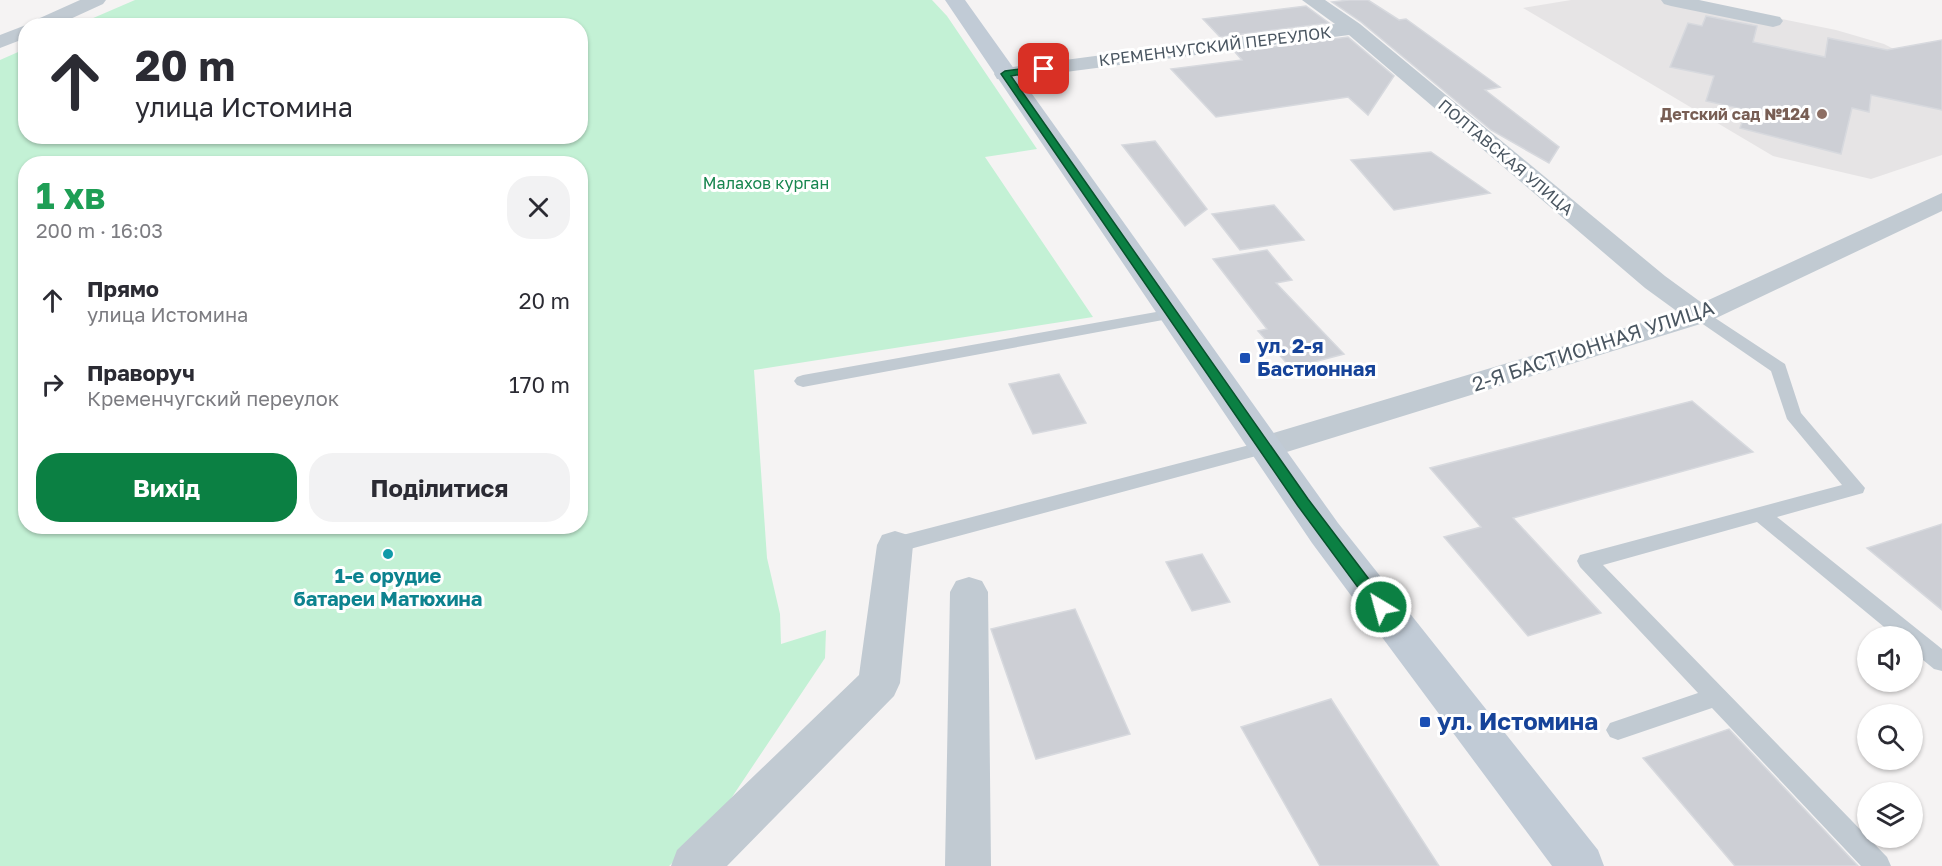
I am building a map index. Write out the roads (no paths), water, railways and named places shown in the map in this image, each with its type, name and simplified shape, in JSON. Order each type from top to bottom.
[{"type":"main road","points":[[955,0],[1325,533],[1580,866]]},
{"type":"street","points":[[56,18],[96,0]]},
{"type":"street","name":"ПОЛТАВСКАЯ УЛИЦА","points":[[1312,0],[1353,28],[1655,282],[1700,315]]},
{"type":"street","points":[[1671,0],[1773,21]]},
{"type":"street","name":"КРЕМЕНЧУГСКИЙ ПЕРЕУЛОК","points":[[1005,74],[1353,28]]},
{"type":"street","points":[[0,42],[18,34]]},
{"type":"street","name":"2-Я БАСТИОННАЯ УЛИЦА","points":[[1265,447],[1700,315],[1942,201]]},
{"type":"street","points":[[694,866],[879,683],[895,545]]},
{"type":"street","points":[[968,866],[969,592]]},
{"type":"lane","points":[[803,381],[1173,314]]},
{"type":"lane","points":[[1700,315],[1779,368],[1793,415],[1857,489],[1587,561],[1878,866]]},
{"type":"lane","points":[[895,545],[1265,447]]},
{"type":"lane","points":[[1760,514],[1897,626]]},
{"type":"lane","points":[[1923,647],[1942,662]]},
{"type":"lane","points":[[1618,730],[1716,697]]},
{"type":"place","name":"Детский сад №124","points":[[1822,114]]},
{"type":"place","name":"ул. 2-я Бастионная","points":[[1245,358]]},
{"type":"place","name":"1-е орудие батареи Матюхина","points":[[388,554]]},
{"type":"place","name":"ул. Истомина","points":[[1425,722]]},
{"type":"park label","name":"Малахов курган","points":[[766,183]]}]
